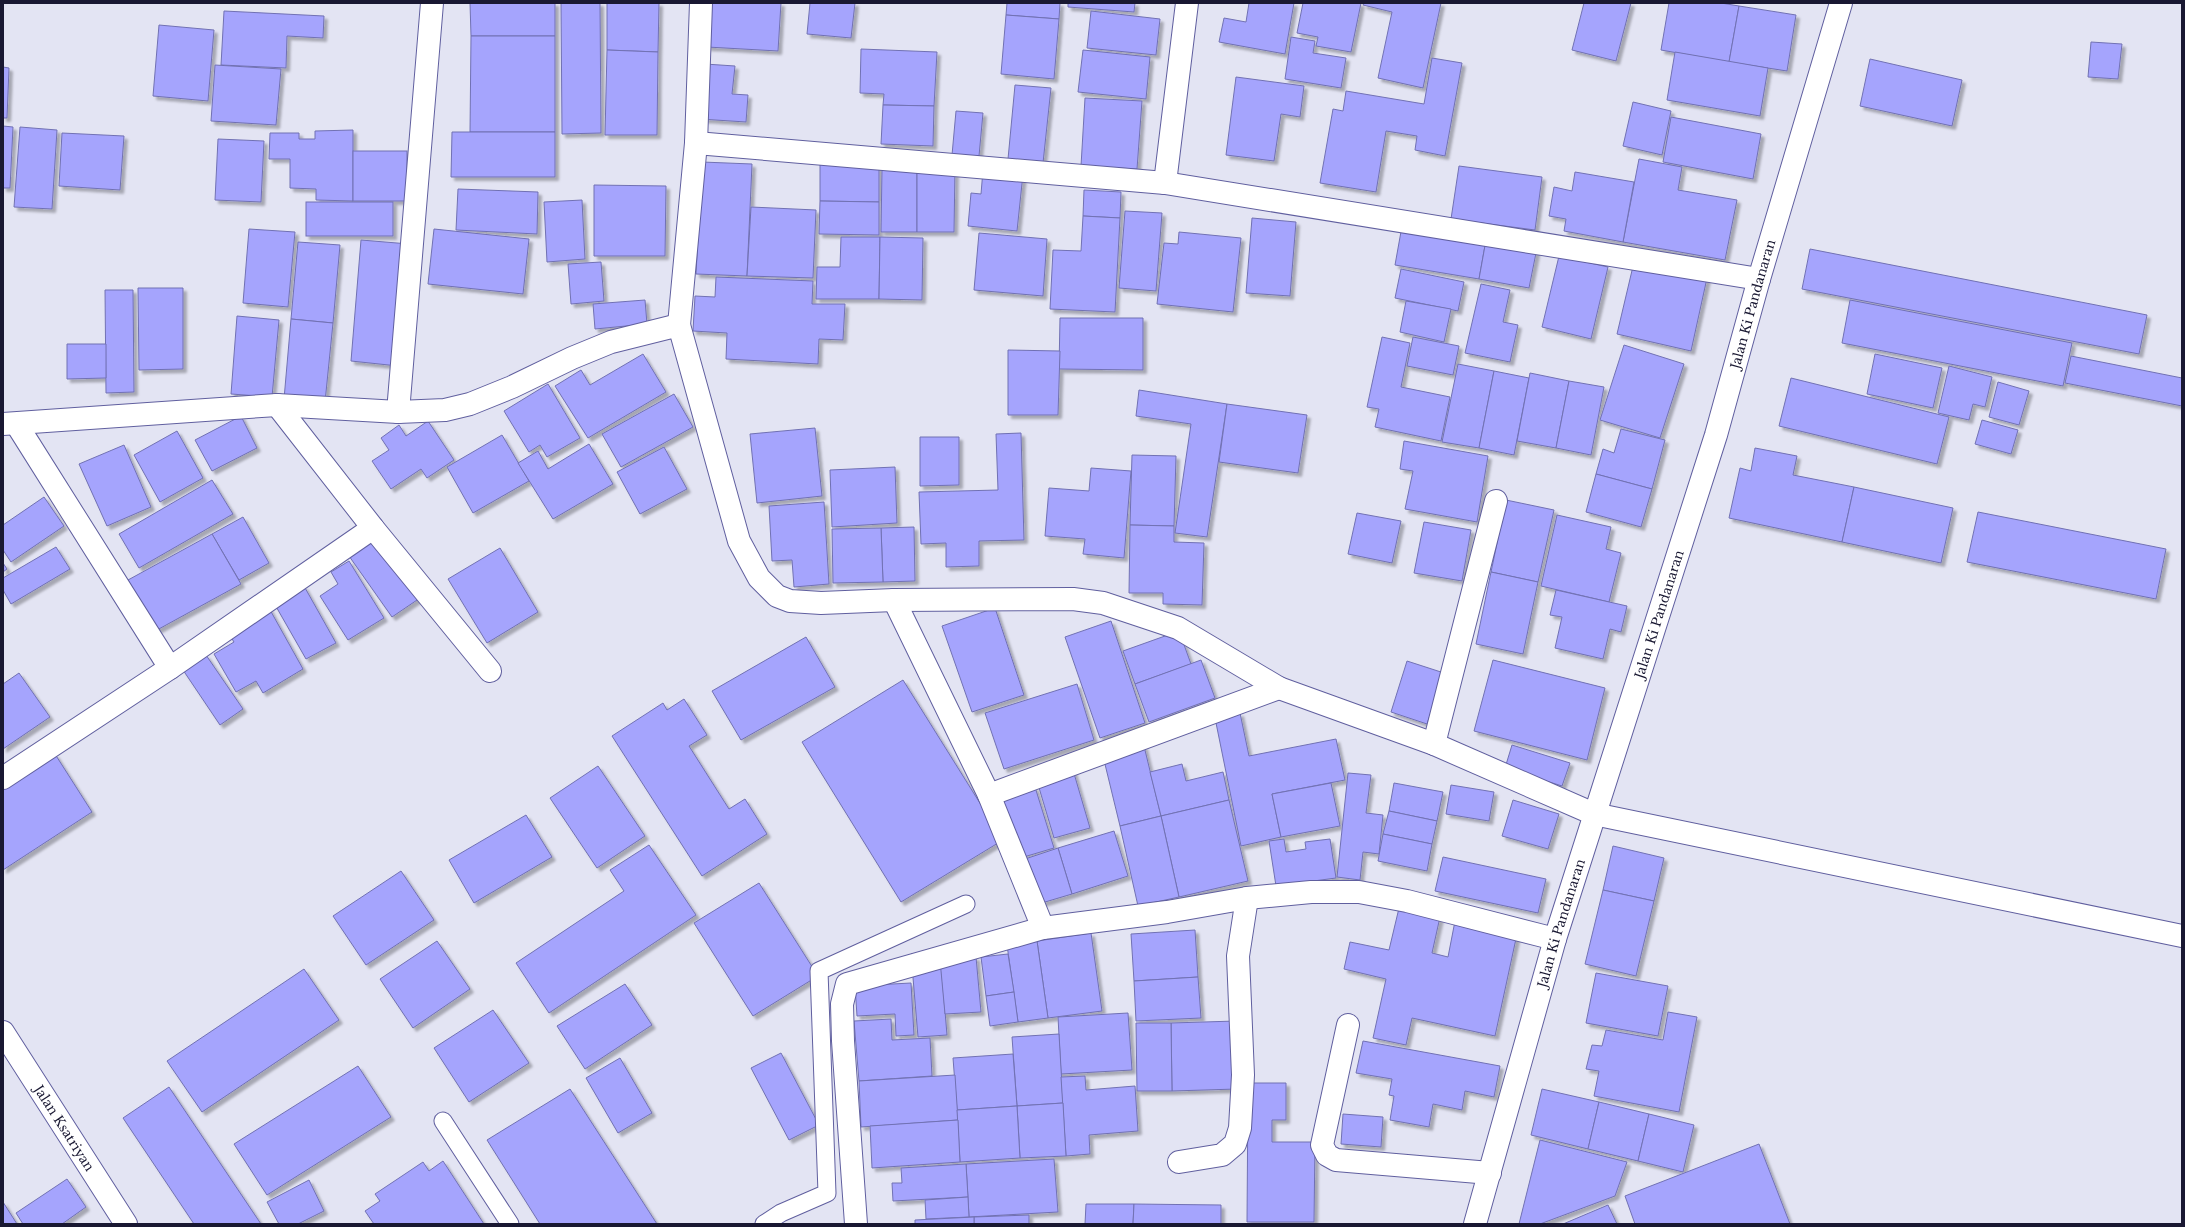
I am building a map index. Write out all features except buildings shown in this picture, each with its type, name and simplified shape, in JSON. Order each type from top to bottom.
[{"type":"street","points":[[398,412],[432,3]]},
{"type":"street","points":[[702,3],[696,143],[679,325],[739,541],[759,578],[777,596],[790,602],[821,603],[894,600],[1072,598],[1103,603],[1178,628],[1279,688],[1434,744],[1594,814],[2182,936]]},
{"type":"street","points":[[1165,183],[1187,3]]},
{"type":"street","name":"Jalan Ki Pandanaran","points":[[1475,1224],[1555,939],[1716,435],[1759,278],[1839,3]]},
{"type":"street","points":[[696,143],[1165,183],[1759,278]]},
{"type":"street","points":[[170,668],[10,424],[277,405],[398,412],[445,410],[470,404],[512,387],[572,358],[612,342],[679,325]]},
{"type":"street","points":[[277,405],[373,528],[490,671]]},
{"type":"street","points":[[1434,744],[1496,501]]},
{"type":"street","points":[[3,778],[170,668],[373,528]]},
{"type":"street","points":[[894,600],[989,795],[1043,928]]},
{"type":"street","points":[[989,795],[1279,688]]},
{"type":"street","points":[[856,1224],[843,1041],[842,1004],[847,984],[1043,928],[1167,912],[1247,898],[1312,892],[1359,892],[1407,902],[1555,939]]},
{"type":"street","points":[[1178,1162],[1222,1155],[1235,1144],[1240,1128],[1243,1075],[1238,956],[1247,898]]},
{"type":"street","points":[[1348,1025],[1322,1144],[1327,1155],[1336,1160],[1490,1173]]},
{"type":"street","name":"Jalan Ksatriyan","points":[[3,1032],[126,1224]]},
{"type":"lane","points":[[764,1224],[781,1214],[827,1193],[819,971],[966,904]]},
{"type":"lane","points":[[442,1120],[510,1224]]}]
